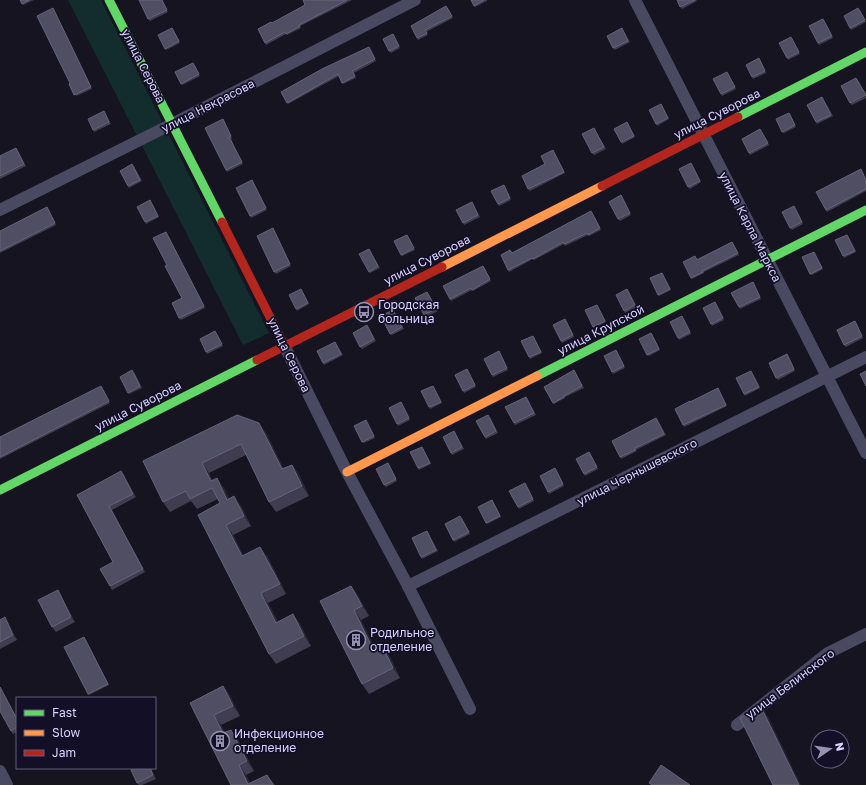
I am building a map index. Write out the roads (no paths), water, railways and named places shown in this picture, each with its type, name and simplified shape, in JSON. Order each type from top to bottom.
[{"type":"street","name":"улица Серова","points":[[109,0],[347,472],[408,586],[470,709]]},
{"type":"street","name":"улица Некрасова","points":[[0,210],[415,0]]},
{"type":"street","name":"улица Карла Маркса","points":[[635,0],[866,453]]},
{"type":"street","name":"улица Суворова","points":[[0,490],[284,345],[866,52]]},
{"type":"street","name":"улица Крупской","points":[[347,472],[866,210]]},
{"type":"street","name":"улица Чернышевского","points":[[408,586],[866,357]]},
{"type":"street","name":"улица Белинского","points":[[737,725],[828,653],[866,634]]},
{"type":"street","points":[[0,771],[7,785]]},
{"type":"place","name":"Городская больница","points":[[364,312]]},
{"type":"place","name":"Родильное отделение","points":[[356,640]]},
{"type":"place","name":"Инфекционное отделение","points":[[220,741]]}]
